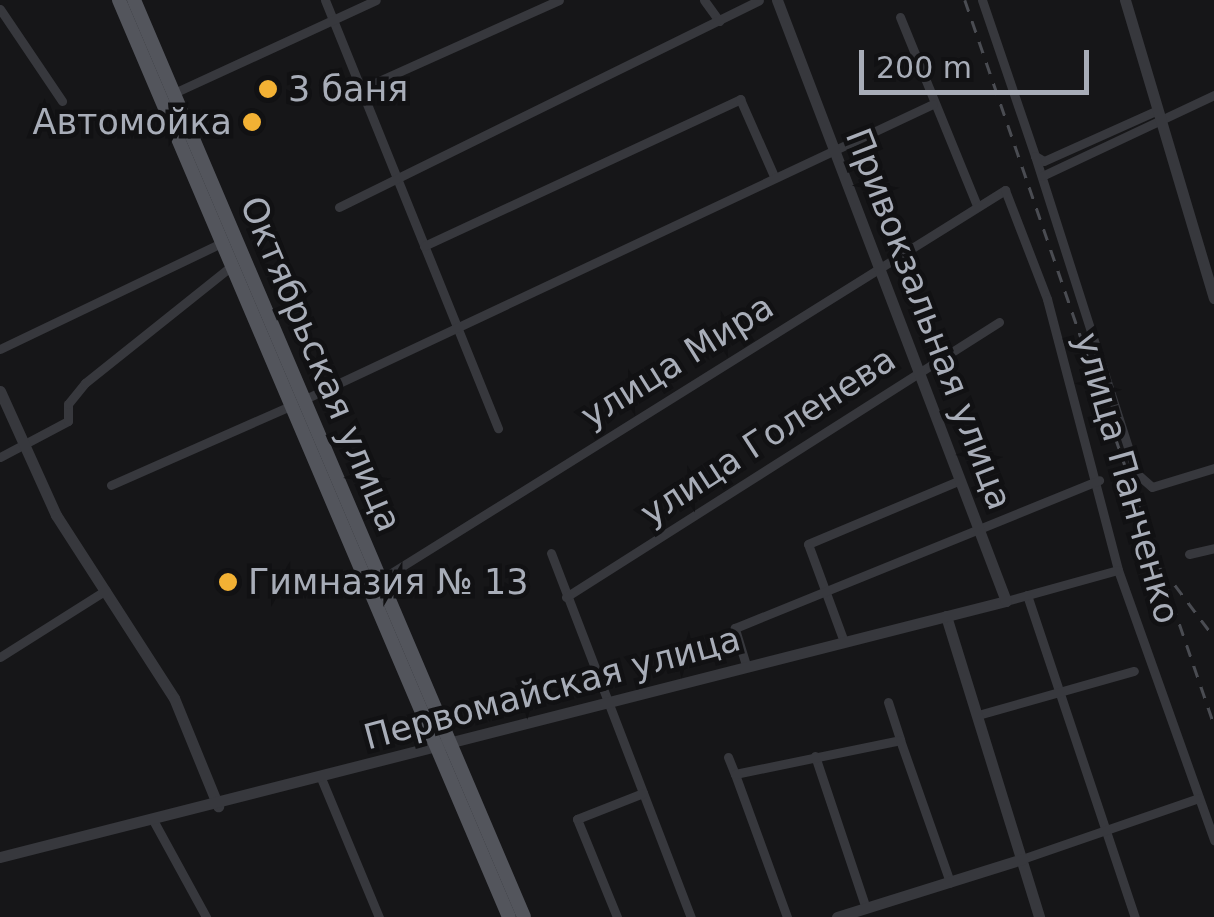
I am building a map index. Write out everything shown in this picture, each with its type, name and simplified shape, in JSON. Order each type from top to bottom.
[{"type":"main road","name":"Октябрьская улица","points":[[120,0],[233,265],[380,580],[508,917]]},
{"type":"main road","name":"Октябрьская улица","points":[[134,0],[442,746],[524,917]]},
{"type":"street","points":[[325,0],[498,428]]},
{"type":"street","points":[[174,93],[376,0]]},
{"type":"street","points":[[361,89],[559,0]]},
{"type":"street","points":[[704,0],[718,21]]},
{"type":"street","points":[[339,207],[759,0]]},
{"type":"street","name":"Привокзальная улица","points":[[778,0],[876,269],[1006,601]]},
{"type":"street","points":[[982,0],[1136,472],[1152,487],[1214,468]]},
{"type":"street","points":[[1124,0],[1214,298]]},
{"type":"street","points":[[0,8],[62,101]]},
{"type":"street","points":[[900,17],[977,206]]},
{"type":"street","points":[[1035,156],[1044,160],[1214,96]]},
{"type":"street","points":[[424,246],[740,99],[774,176]]},
{"type":"street","points":[[112,486],[457,330],[834,146],[933,104]]},
{"type":"street","points":[[1042,176],[1159,116]]},
{"type":"street","name":"улица Мира","points":[[380,580],[1005,190]]},
{"type":"street","name":"улица Панченко","points":[[1005,190],[1047,299],[1099,480],[1118,570],[1214,840]]},
{"type":"street","points":[[0,349],[224,242]]},
{"type":"street","points":[[0,457],[68,421],[68,404],[84,383],[233,265]]},
{"type":"street","name":"улица Голенева","points":[[566,597],[999,322]]},
{"type":"street","points":[[0,391],[56,516],[174,698],[218,806]]},
{"type":"street","points":[[842,640],[808,544],[960,480]]},
{"type":"street","points":[[746,666],[735,628],[1099,480]]},
{"type":"street","points":[[1188,554],[1214,548]]},
{"type":"street","points":[[551,553],[691,917]]},
{"type":"street","name":"Первомайская улица","points":[[0,857],[218,806],[1118,570]]},
{"type":"street","points":[[0,656],[106,590]]},
{"type":"street","points":[[1027,595],[1135,917]]},
{"type":"street","points":[[946,616],[1039,917]]},
{"type":"street","points":[[978,715],[1134,670]]},
{"type":"street","points":[[888,702],[950,882]]},
{"type":"street","points":[[735,774],[900,740]]},
{"type":"street","points":[[815,756],[866,908]]},
{"type":"street","points":[[728,757],[787,917]]},
{"type":"street","points":[[322,778],[379,917]]},
{"type":"street","points":[[617,917],[577,820],[644,794]]},
{"type":"street","points":[[837,917],[1200,798]]},
{"type":"street","points":[[153,820],[206,917]]},
{"type":"railway","points":[[965,0],[1214,724]]},
{"type":"railway","points":[[1175,585],[1214,637]]},
{"type":"place","name":"3 баня","points":[[268,89]]},
{"type":"place","name":"Автомойка","points":[[252,122]]},
{"type":"place","name":"Гимназия № 13","points":[[228,582]]}]
